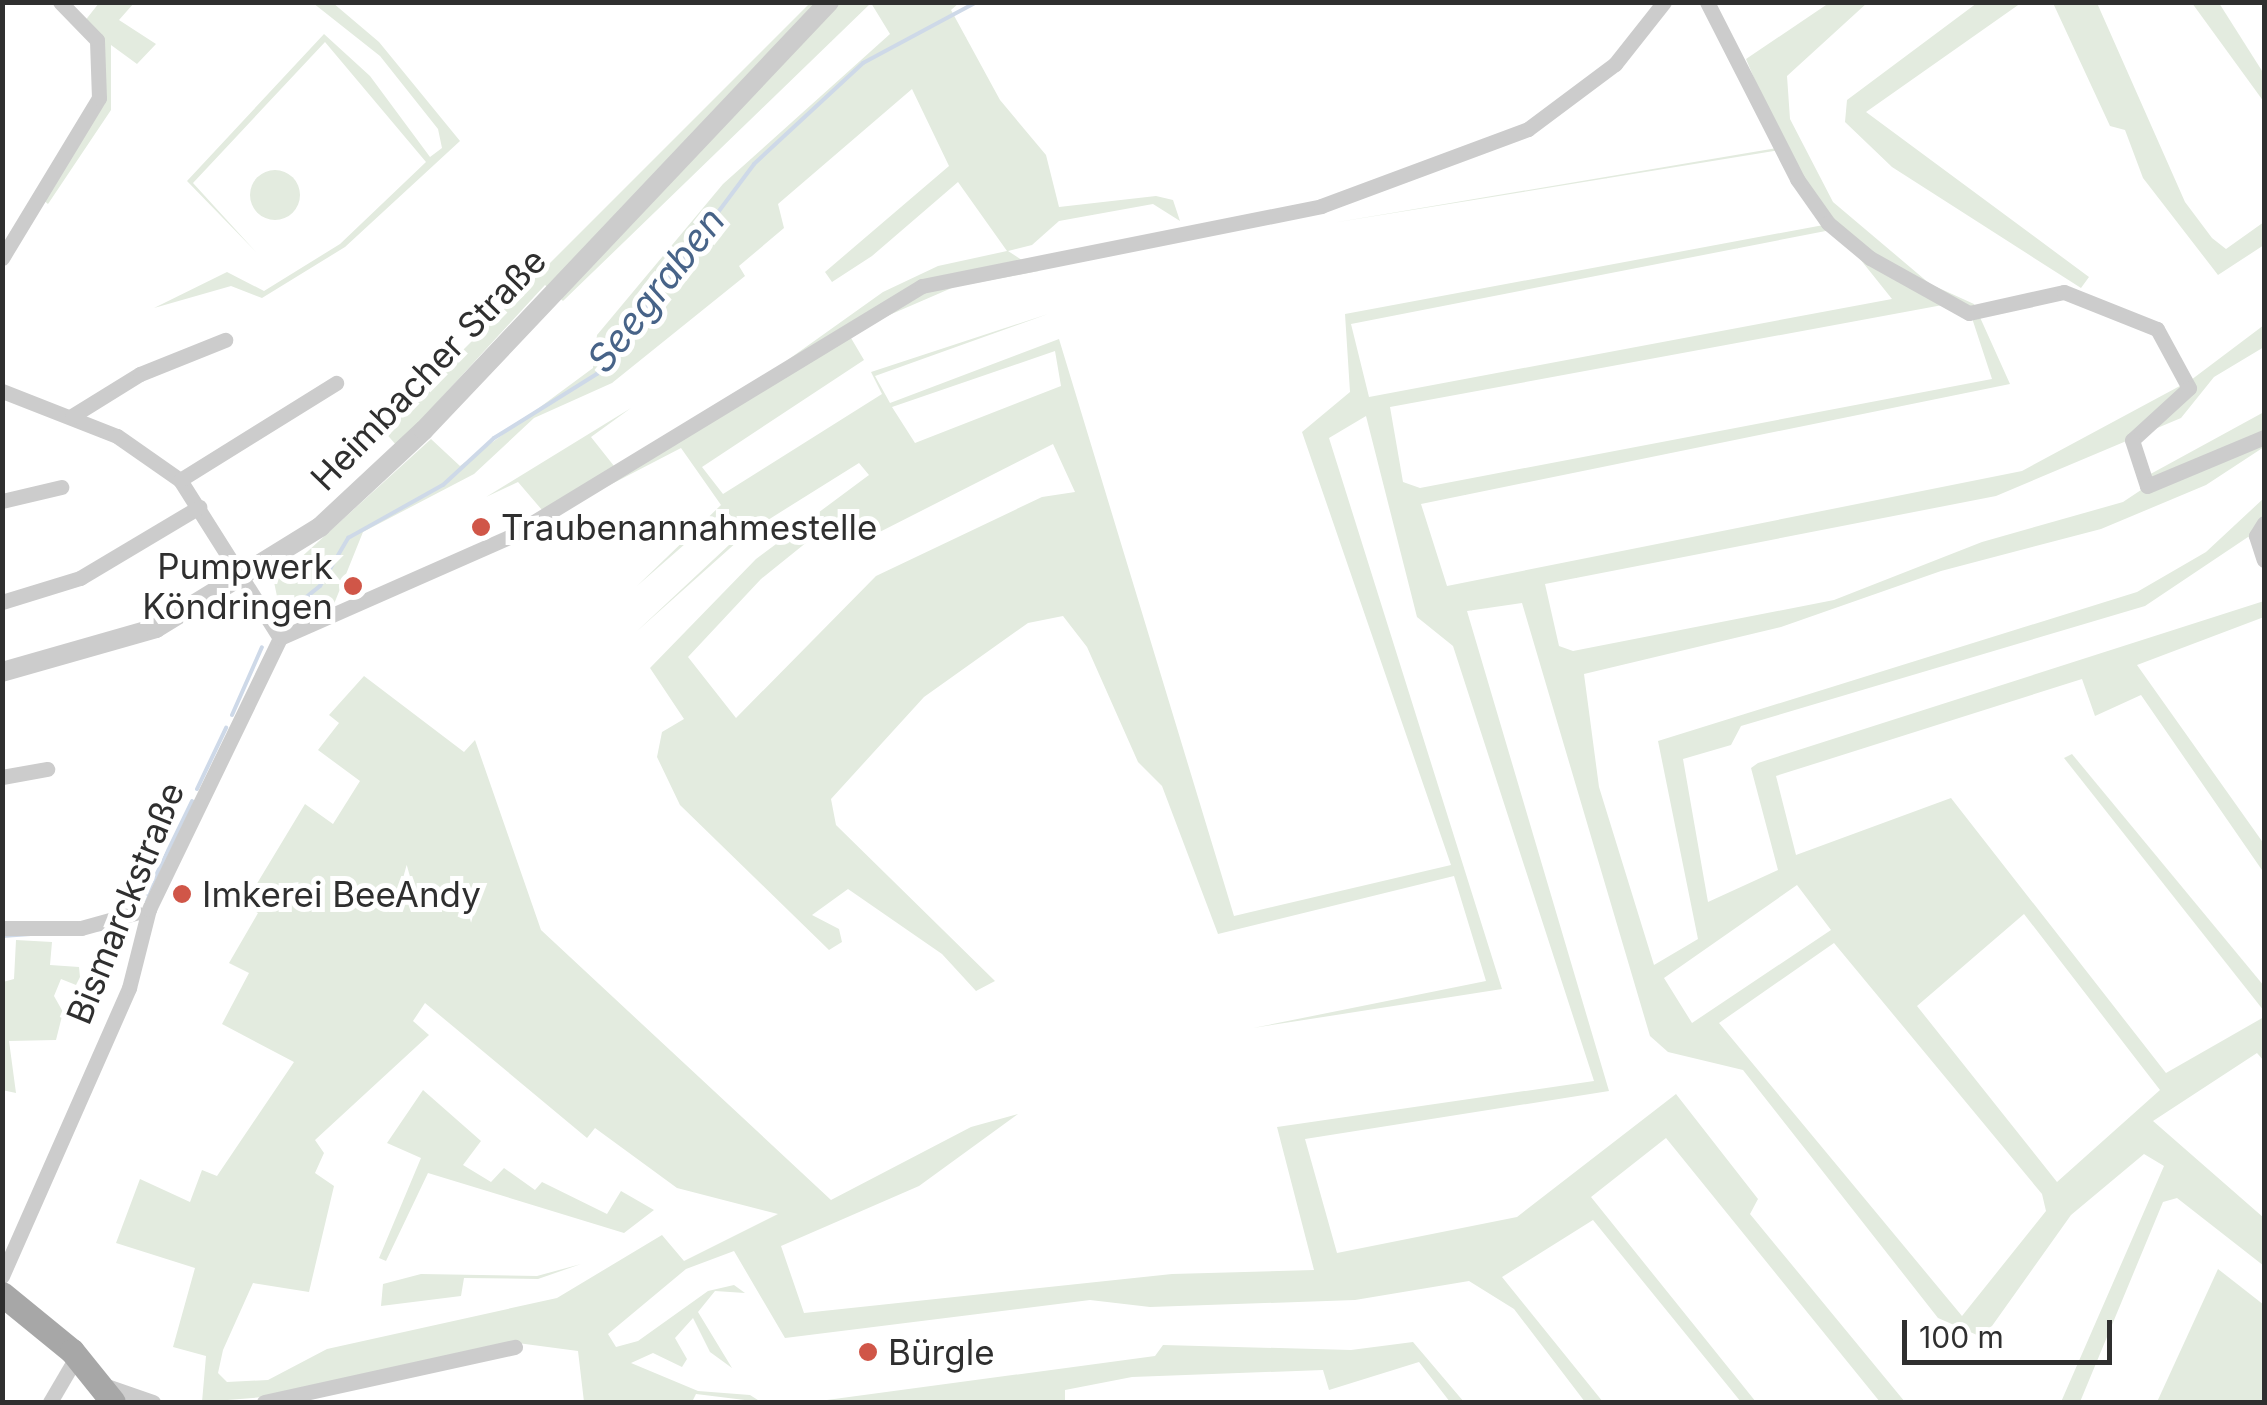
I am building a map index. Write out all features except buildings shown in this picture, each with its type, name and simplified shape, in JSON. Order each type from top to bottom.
[{"type":"main road","points":[[2,1294],[77,1356],[106,1393]]},
{"type":"street","points":[[2,258],[94,115],[100,75],[94,35],[60,2]]},
{"type":"street","name":"Heimbacher Straße","points":[[2,672],[140,634],[245,580],[382,474],[829,2]]},
{"type":"street","points":[[2,391],[72,416],[180,480],[280,638],[469,555],[715,420],[922,286],[1322,206],[1528,129],[1615,64],[1664,2]]},
{"type":"street","points":[[1707,2],[1797,179],[1828,224],[1870,258],[1969,313],[2064,292],[2157,329],[2189,388],[2132,440],[2147,486],[2264,437]]},
{"type":"street","points":[[72,416],[140,374],[225,340]]},
{"type":"street","points":[[180,480],[336,382]]},
{"type":"street","points":[[2,501],[61,487]]},
{"type":"street","points":[[2,602],[80,578],[199,507]]},
{"type":"street","points":[[2264,523],[2256,536],[2264,560]]},
{"type":"street","name":"Bismarckstraße","points":[[2,1276],[129,988],[149,910],[280,638]]},
{"type":"street","points":[[2,776],[47,769]]},
{"type":"street","points":[[2,928],[81,928],[149,910]]},
{"type":"street","points":[[264,1402],[515,1347]]},
{"type":"street","points":[[50,1402],[77,1356]]},
{"type":"street","points":[[106,1393],[153,1402]]},
{"type":"shaded area","points":[[99,3],[134,3],[119,20],[156,44],[137,64],[111,45],[111,110],[48,204],[42,199],[84,135],[101,75],[84,22]]},
{"type":"shaded area","points":[[313,3],[333,3],[379,42],[460,141],[345,247],[262,298],[231,286],[154,308],[227,272],[264,291],[340,244],[426,162],[325,42],[193,183],[256,252],[187,181],[324,34],[370,76],[430,157],[442,148],[438,129],[380,56]]},
{"type":"shaded area","points":[[810,3],[871,3],[563,301],[545,285],[397,446],[383,430]]},
{"type":"shaded area","points":[[871,3],[959,3],[951,10],[1000,100],[1046,155],[1059,207],[1156,196],[1173,200],[1180,221],[1153,204],[1059,221],[1032,245],[1008,251],[1039,271],[954,287],[887,316],[851,338],[864,360],[702,467],[723,494],[882,394],[871,372],[1048,314],[875,376],[890,403],[1059,339],[1234,916],[1451,865],[1302,432],[1350,392],[1345,314],[1829,224],[1786,149],[1332,223],[1783,147],[1746,59],[1829,3],[1867,3],[1787,76],[1790,119],[1833,202],[1930,284],[1974,304],[2010,384],[1421,504],[1447,586],[2022,471],[2191,380],[2264,325],[2264,347],[2214,377],[2181,418],[1996,496],[1545,584],[1559,646],[1573,651],[1834,600],[1982,542],[2123,502],[2147,486],[2145,477],[2264,412],[2264,447],[2206,485],[2101,529],[1941,571],[1781,627],[1584,674],[1599,787],[1654,965],[1698,939],[1658,741],[2137,592],[2206,552],[2264,498],[2262,544],[2248,537],[2145,606],[1741,726],[1731,745],[1683,759],[1708,902],[1778,870],[1751,768],[1758,763],[2264,601],[2264,617],[2137,665],[2264,844],[2264,873],[2141,695],[2095,716],[2082,679],[1776,776],[1796,855],[1951,798],[2166,1073],[2264,1017],[2264,1061],[2257,1053],[2153,1121],[2264,1218],[2264,1266],[2177,1198],[2163,1202],[2080,1402],[2061,1402],[2164,1166],[2144,1154],[2071,1215],[1992,1326],[1977,1335],[1938,1318],[1743,1070],[1668,1052],[1650,1036],[1522,603],[1467,611],[1609,1091],[1305,1139],[1337,1253],[1517,1217],[1676,1094],[1758,1199],[1750,1214],[1905,1402],[1880,1402],[1666,1138],[1591,1197],[1756,1402],[1741,1402],[1593,1220],[1502,1277],[1603,1402],[1585,1402],[1514,1309],[1469,1281],[1355,1300],[1150,1307],[1090,1300],[785,1338],[734,1251],[686,1269],[608,1334],[616,1347],[638,1341],[708,1291],[734,1285],[745,1293],[715,1291],[698,1312],[732,1368],[710,1352],[693,1318],[675,1338],[687,1359],[682,1367],[653,1353],[631,1363],[698,1391],[750,1395],[761,1402],[696,1394],[692,1402],[584,1402],[578,1351],[510,1342],[326,1392],[202,1402],[206,1356],[173,1347],[195,1268],[116,1243],[140,1179],[190,1202],[202,1170],[217,1176],[294,1062],[222,1024],[249,973],[229,963],[258,913],[244,905],[305,804],[333,824],[360,781],[318,750],[339,723],[329,715],[364,676],[464,752],[475,740],[541,930],[831,1200],[971,1127],[1018,1114],[919,1186],[781,1246],[804,1313],[1172,1274],[1314,1270],[1277,1127],[1594,1081],[1453,646],[1417,617],[1366,416],[1329,438],[1502,989],[1253,1028],[1486,981],[1454,876],[1218,934],[1162,786],[1138,762],[1087,647],[1063,616],[1028,623],[924,697],[831,799],[836,825],[995,981],[976,991],[942,954],[848,889],[812,915],[839,929],[842,942],[829,950],[680,805],[657,757],[662,732],[684,719],[650,668],[756,559],[869,475],[859,463],[747,533],[636,632],[744,531],[725,509],[637,586],[721,505],[681,448],[548,517],[518,482],[486,497],[631,408],[591,437],[614,466],[712,414],[883,292],[938,266],[1007,251],[958,182],[872,256],[832,282],[825,272],[949,166],[912,89],[778,204],[784,228],[739,266],[745,276],[612,383],[534,418],[474,474],[363,532],[334,604],[298,621],[279,606],[274,582],[431,439],[460,466],[593,368],[597,335],[723,184],[890,34]],"holes":[[[1836,229],[1892,299],[1369,397],[1351,324]],[[1948,304],[1970,312],[1992,379],[1420,488],[1403,482],[1390,407]],[[1055,351],[1061,386],[915,443],[892,407]],[[1053,444],[1075,492],[1042,497],[876,576],[736,718],[688,657],[761,579],[838,517],[856,544]],[[1797,885],[1831,930],[1692,1023],[1664,978]],[[2024,914],[2160,1090],[2057,1182],[1917,1006]],[[1834,943],[2042,1194],[2046,1211],[1962,1316],[1719,1023]],[[425,1003],[587,1138],[595,1128],[677,1188],[778,1214],[684,1261],[662,1235],[557,1298],[327,1349],[268,1380],[227,1382],[218,1373],[223,1350],[253,1283],[309,1292],[334,1186],[315,1173],[324,1153],[315,1140],[429,1035],[413,1021]]]},
{"type":"shaded area","points":[[1977,3],[2021,3],[1866,112],[2089,277],[2081,288],[1892,167],[1845,122],[1847,100]]},
{"type":"shaded area","points":[[2053,3],[2097,3],[2185,202],[2212,238],[2226,249],[2264,222],[2264,245],[2218,275],[2143,178],[2125,130],[2110,126]]},
{"type":"shaded area","points":[[2192,3],[2219,3],[2264,74],[2264,102]]},
{"type":"shaded area","points":[[275,170],[293,177],[300,195],[293,213],[275,220],[257,213],[250,195],[257,177]]},
{"type":"shaded area","points":[[2072,754],[2264,986],[2264,1011],[2064,758]]},
{"type":"shaded area","points":[[16,940],[52,942],[50,965],[79,967],[80,977],[76,985],[61,979],[54,996],[63,1012],[56,1040],[9,1041],[16,1093],[2,1090],[3,982],[14,979]]},
{"type":"shaded area","points":[[423,1090],[481,1141],[463,1165],[491,1182],[504,1168],[535,1190],[542,1182],[607,1214],[621,1191],[654,1210],[624,1233],[428,1173],[386,1261],[379,1258],[421,1158],[387,1143]]},
{"type":"shaded area","points":[[581,1264],[538,1279],[464,1278],[461,1296],[381,1306],[383,1284],[421,1274],[537,1276]]},
{"type":"shaded area","points":[[2218,1269],[2264,1305],[2264,1402],[2157,1402]]},
{"type":"shaded area","points":[[1413,1342],[1464,1402],[1450,1402],[1419,1362],[1329,1390],[1323,1370],[1132,1377],[1065,1390],[1065,1402],[812,1402],[1155,1356],[1163,1345],[1351,1350]]},
{"type":"waterway","name":"Seegraben","points":[[289,611],[320,586],[348,538],[443,485],[494,438],[597,374],[754,164],[863,63],[977,2]]},
{"type":"waterway","name":"Seegraben","points":[[232,715],[262,647]]},
{"type":"waterway","name":"Seegraben","points":[[197,789],[226,728]]},
{"type":"waterway","name":"Seegraben","points":[[144,900],[192,801]]},
{"type":"waterway","points":[[2,936],[103,929]]},
{"type":"place","name":"Traubenannahmestelle","points":[[481,527]]},
{"type":"place","name":"Pumpwerk Köndringen","points":[[353,586]]},
{"type":"place","name":"Imkerei BeeAndy","points":[[182,894]]},
{"type":"place","name":"Bürgle","points":[[868,1352]]}]
